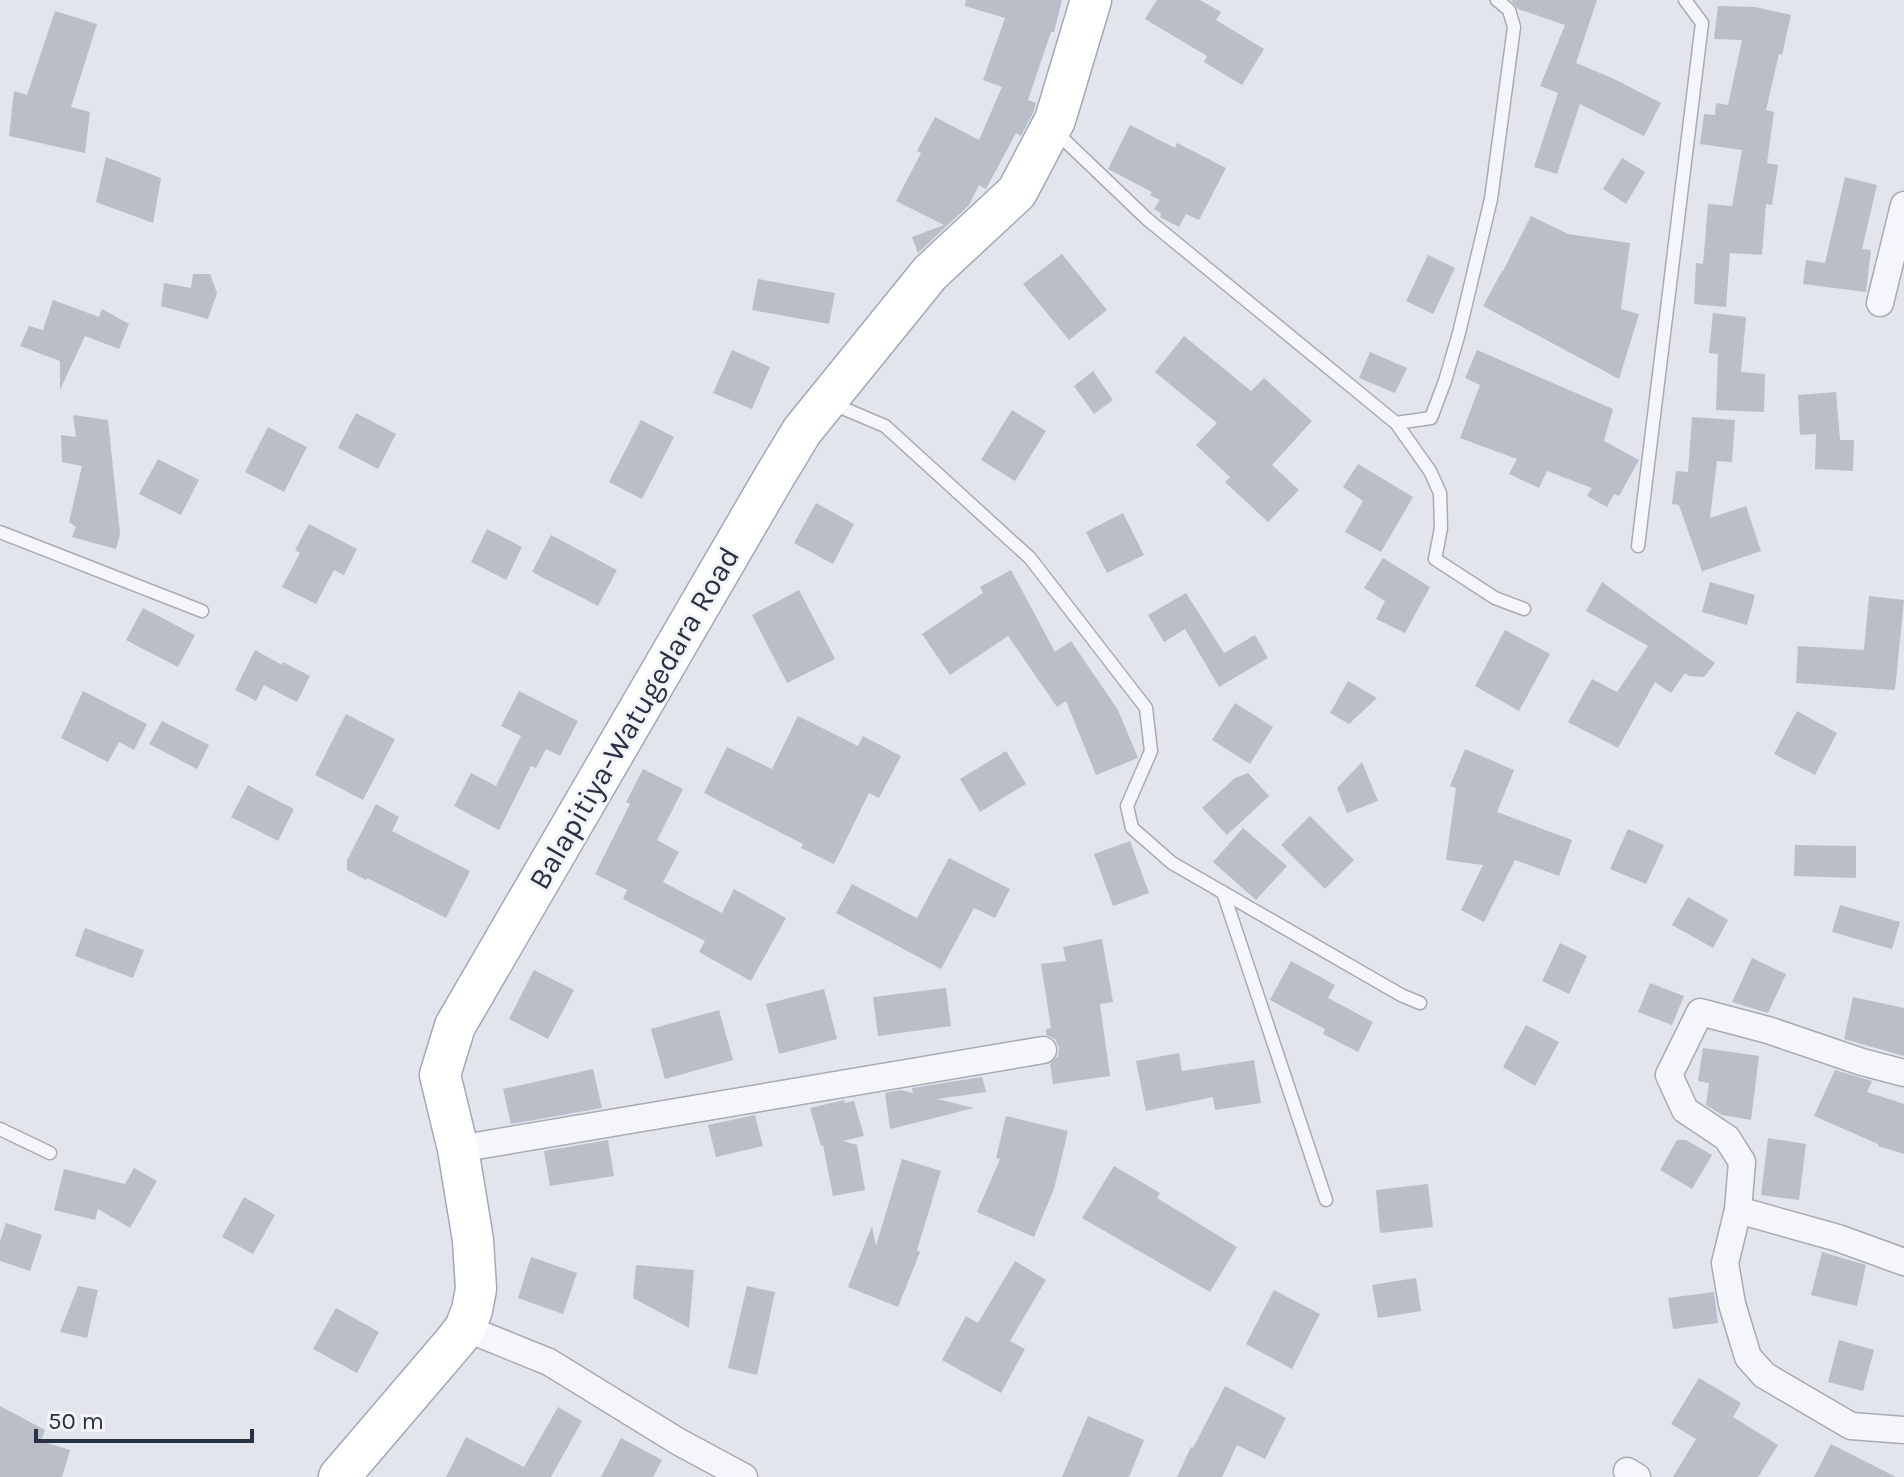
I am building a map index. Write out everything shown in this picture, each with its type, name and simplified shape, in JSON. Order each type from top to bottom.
[{"type":"main road","name":"Balapitiya-Watugedara Road","points":[[339,1477],[465,1328],[472,1310],[476,1289],[473,1240],[458,1149],[440,1075],[455,1026],[802,431],[930,273],[1017,192],[1055,120],[1091,0]]},
{"type":"street","points":[[1880,303],[1904,205]]},
{"type":"street","points":[[1904,1073],[1700,1012],[1669,1075],[1685,1110],[1727,1138],[1742,1162],[1738,1210],[1725,1263],[1732,1304],[1748,1357],[1764,1375],[1851,1426],[1904,1430]]},
{"type":"street","points":[[458,1149],[1043,1050]]},
{"type":"street","points":[[1738,1210],[1838,1238],[1904,1262]]},
{"type":"street","points":[[465,1328],[549,1362],[679,1442],[744,1477]]},
{"type":"lane","points":[[1396,423],[1431,418],[1459,333],[1491,199],[1514,27],[1509,10],[1497,0]]},
{"type":"lane","points":[[1638,546],[1702,23],[1685,0]]},
{"type":"lane","points":[[1051,128],[1147,219],[1396,423],[1430,471],[1440,493],[1441,528],[1435,559],[1495,598],[1524,609]]},
{"type":"lane","points":[[827,401],[885,426],[1030,558],[1146,708],[1151,751],[1127,806],[1132,828],[1172,863],[1420,1003]]},
{"type":"lane","points":[[0,532],[202,611]]},
{"type":"lane","points":[[1223,892],[1326,1200]]},
{"type":"lane","points":[[0,1129],[50,1153]]},
{"type":"building","points":[[966,0],[1062,0],[1054,32],[1051,32],[1028,100],[1036,103],[1034,111],[1021,136],[1016,133],[986,189],[979,185],[969,205],[918,253],[912,237],[944,225],[896,201],[921,153],[917,151],[935,117],[979,140],[1002,87],[983,80],[1005,18],[965,6]]},
{"type":"building","points":[[1157,0],[1200,0],[1221,12],[1216,20],[1264,49],[1242,85],[1204,62],[1207,56],[1145,19]]},
{"type":"building","points":[[1511,0],[1597,0],[1576,63],[1661,103],[1644,136],[1580,104],[1557,174],[1534,167],[1558,93],[1540,86],[1565,25],[1518,9]]},
{"type":"building","points":[[1718,6],[1755,7],[1791,15],[1766,110],[1774,112],[1767,163],[1778,165],[1772,205],[1766,204],[1762,255],[1730,253],[1726,307],[1694,304],[1696,263],[1703,264],[1708,204],[1732,206],[1742,150],[1700,144],[1704,114],[1715,115],[1716,103],[1728,105],[1742,40],[1714,39]]},
{"type":"building","points":[[55,11],[97,24],[71,107],[90,112],[85,153],[9,136],[14,91],[27,95]]},
{"type":"building","points":[[1130,125],[1175,148],[1177,143],[1226,168],[1199,220],[1186,214],[1179,227],[1160,217],[1161,213],[1154,209],[1160,200],[1150,195],[1152,192],[1108,169]]},
{"type":"building","points":[[106,157],[161,178],[153,223],[96,202]]},
{"type":"building","points":[[1622,158],[1645,172],[1626,204],[1603,189]]},
{"type":"building","points":[[1845,177],[1877,185],[1862,249],[1871,250],[1866,292],[1803,284],[1806,260],[1825,263]]},
{"type":"building","points":[[1531,216],[1568,234],[1630,243],[1621,309],[1639,314],[1619,379],[1483,306]]},
{"type":"building","points":[[1062,254],[1107,310],[1069,340],[1023,284]]},
{"type":"building","points":[[1428,255],[1455,268],[1433,314],[1406,301]]},
{"type":"building","points":[[193,274],[210,274],[217,293],[208,319],[161,306],[164,283],[191,288]]},
{"type":"building","points":[[758,279],[835,293],[829,324],[752,310]]},
{"type":"building","points":[[53,300],[99,317],[102,309],[129,324],[119,349],[85,336],[60,390],[60,361],[20,346],[29,326],[43,330]]},
{"type":"building","points":[[1713,313],[1746,317],[1741,372],[1765,374],[1764,412],[1716,410],[1718,354],[1709,353]]},
{"type":"building","points":[[1184,336],[1251,391],[1264,378],[1312,421],[1272,465],[1299,490],[1268,522],[1225,482],[1230,477],[1196,445],[1217,423],[1155,372]]},
{"type":"building","points":[[732,350],[770,367],[752,409],[713,393]]},
{"type":"building","points":[[1477,350],[1613,409],[1604,441],[1639,460],[1619,496],[1614,494],[1607,507],[1587,496],[1592,488],[1547,471],[1539,488],[1509,474],[1517,459],[1460,438],[1480,385],[1465,378]]},
{"type":"building","points":[[1370,352],[1407,368],[1395,393],[1359,378]]},
{"type":"building","points":[[1093,371],[1113,400],[1094,414],[1074,386]]},
{"type":"building","points":[[1836,392],[1840,440],[1854,440],[1853,471],[1815,469],[1816,434],[1800,435],[1798,395]]},
{"type":"building","points":[[1012,410],[1046,431],[1015,481],[981,460]]},
{"type":"building","points":[[356,413],[396,434],[378,469],[338,448]]},
{"type":"building","points":[[73,415],[108,420],[120,534],[116,549],[72,537],[76,527],[69,522],[82,466],[62,462],[61,435],[76,437]]},
{"type":"building","points":[[1692,417],[1735,420],[1732,462],[1717,461],[1710,518],[1746,506],[1761,551],[1703,571],[1703,574],[1679,505],[1672,504],[1676,471],[1688,472]]},
{"type":"building","points":[[641,420],[674,437],[642,499],[609,482]]},
{"type":"building","points":[[268,427],[307,447],[284,492],[245,472]]},
{"type":"building","points":[[158,459],[199,480],[181,515],[139,494]]},
{"type":"building","points":[[1358,464],[1413,497],[1381,552],[1345,532],[1363,501],[1343,487]]},
{"type":"building","points":[[816,503],[854,524],[833,564],[794,543]]},
{"type":"building","points":[[1123,513],[1144,555],[1107,573],[1086,532]]},
{"type":"building","points":[[309,524],[357,549],[344,575],[334,570],[316,604],[282,587],[300,553],[295,550]]},
{"type":"building","points":[[487,529],[522,547],[506,580],[471,562]]},
{"type":"building","points":[[551,535],[617,570],[598,606],[532,572]]},
{"type":"building","points":[[1383,558],[1430,587],[1405,633],[1376,619],[1385,601],[1364,588]]},
{"type":"building","points":[[1011,570],[1055,652],[1071,641],[1118,710],[1138,758],[1096,775],[1066,701],[1057,707],[1008,636],[950,675],[922,634],[983,593],[980,587]]},
{"type":"building","points":[[1602,582],[1715,663],[1704,677],[1685,673],[1671,693],[1655,682],[1618,748],[1568,722],[1592,679],[1617,692],[1648,646],[1586,611]]},
{"type":"building","points":[[1710,582],[1755,595],[1747,625],[1702,612]]},
{"type":"building","points":[[799,590],[835,659],[787,683],[752,615]]},
{"type":"building","points":[[1186,593],[1224,653],[1255,635],[1268,658],[1219,687],[1185,629],[1164,642],[1148,615]]},
{"type":"building","points":[[1869,596],[1904,600],[1895,690],[1796,683],[1798,646],[1864,650]]},
{"type":"building","points":[[143,608],[195,635],[178,667],[126,640]]},
{"type":"building","points":[[1505,630],[1550,654],[1519,711],[1475,686]]},
{"type":"building","points":[[255,650],[310,676],[297,702],[264,685],[256,701],[235,690]]},
{"type":"building","points":[[1348,681],[1377,698],[1349,724],[1330,713]]},
{"type":"building","points":[[83,691],[147,724],[134,750],[119,742],[108,762],[61,738]]},
{"type":"building","points":[[519,691],[578,721],[560,756],[546,749],[536,768],[531,766],[499,830],[454,806],[471,773],[496,786],[521,736],[501,726]]},
{"type":"building","points":[[1235,703],[1273,727],[1250,764],[1212,740]]},
{"type":"building","points":[[1797,711],[1837,733],[1815,775],[1774,754]]},
{"type":"building","points":[[346,714],[395,739],[363,800],[315,775]]},
{"type":"building","points":[[798,716],[858,746],[863,736],[901,756],[879,798],[869,793],[834,864],[801,848],[803,844],[704,793],[727,747],[772,769]]},
{"type":"building","points":[[162,721],[209,745],[197,769],[149,744]]},
{"type":"building","points":[[1465,749],[1514,770],[1497,812],[1572,840],[1559,876],[1515,860],[1484,922],[1461,910],[1483,865],[1446,860],[1456,788],[1450,786]]},
{"type":"building","points":[[1006,751],[1026,784],[980,812],[960,779]]},
{"type":"building","points":[[1362,762],[1378,801],[1347,813],[1337,788]]},
{"type":"building","points":[[643,769],[683,789],[657,840],[679,852],[663,882],[722,913],[734,889],[786,918],[751,981],[699,952],[705,941],[623,899],[627,890],[595,874],[630,804],[626,802]]},
{"type":"building","points":[[1248,773],[1269,796],[1227,835],[1202,808],[1235,778]]},
{"type":"building","points":[[248,785],[294,809],[278,841],[231,817]]},
{"type":"building","points":[[376,804],[399,817],[392,831],[470,871],[446,918],[347,870],[347,860]]},
{"type":"building","points":[[1310,816],[1354,860],[1325,889],[1281,845]]},
{"type":"building","points":[[1243,828],[1287,866],[1256,900],[1213,862]]},
{"type":"building","points":[[1628,829],[1664,845],[1646,884],[1610,869]]},
{"type":"building","points":[[1130,841],[1149,893],[1113,906],[1094,854]]},
{"type":"building","points":[[1795,845],[1856,846],[1856,878],[1794,876]]},
{"type":"building","points":[[949,858],[1010,889],[995,918],[974,908],[941,969],[836,913],[852,884],[917,918]]},
{"type":"building","points":[[1688,897],[1728,920],[1713,948],[1672,925]]},
{"type":"building","points":[[1840,905],[1900,922],[1892,949],[1832,932]]},
{"type":"building","points":[[85,928],[144,950],[133,978],[75,956]]},
{"type":"building","points":[[1102,939],[1113,1002],[1100,1004],[1110,1076],[1053,1084],[1050,1064],[1058,1056],[1059,1048],[1055,1039],[1046,1035],[1046,1029],[1051,1028],[1041,964],[1066,961],[1063,947]]},
{"type":"building","points":[[1560,943],[1587,956],[1569,994],[1542,981]]},
{"type":"building","points":[[1752,958],[1786,974],[1768,1013],[1732,1002]]},
{"type":"building","points":[[1291,961],[1335,985],[1328,998],[1373,1022],[1358,1052],[1323,1034],[1325,1029],[1270,1000]]},
{"type":"building","points":[[534,970],[574,990],[548,1039],[509,1019]]},
{"type":"building","points":[[1650,983],[1684,996],[1672,1025],[1638,1012]]},
{"type":"building","points":[[946,988],[951,1026],[878,1036],[873,997]]},
{"type":"building","points":[[824,989],[837,1039],[779,1054],[766,1004]]},
{"type":"building","points":[[1853,997],[1904,1008],[1904,1056],[1844,1039]]},
{"type":"building","points":[[719,1010],[733,1060],[665,1079],[651,1029]]},
{"type":"building","points":[[1526,1025],[1559,1042],[1535,1086],[1503,1067]]},
{"type":"building","points":[[1703,1048],[1759,1056],[1751,1120],[1722,1115],[1706,1105],[1709,1083],[1698,1081]]},
{"type":"building","points":[[1179,1053],[1182,1071],[1254,1060],[1261,1103],[1215,1110],[1213,1097],[1146,1111],[1136,1061]]},
{"type":"building","points":[[593,1069],[602,1108],[511,1124],[503,1089]]},
{"type":"building","points":[[1835,1070],[1872,1081],[1867,1092],[1904,1104],[1904,1154],[1878,1146],[1814,1116]]},
{"type":"building","points":[[982,1077],[986,1092],[937,1099],[974,1108],[890,1129],[885,1093],[901,1090],[913,1093],[912,1088]]},
{"type":"building","points":[[844,1100],[845,1103],[854,1101],[864,1136],[843,1141],[857,1145],[865,1190],[833,1196],[823,1145],[810,1108]]},
{"type":"building","points":[[755,1115],[763,1146],[716,1157],[708,1125]]},
{"type":"building","points":[[1006,1116],[1068,1131],[1054,1189],[1034,1237],[977,1212],[1000,1159],[996,1158]]},
{"type":"building","points":[[1768,1138],[1806,1144],[1799,1200],[1761,1195]]},
{"type":"building","points":[[608,1140],[614,1176],[550,1186],[544,1151]]},
{"type":"building","points":[[1677,1140],[1686,1140],[1712,1155],[1692,1189],[1660,1170]]},
{"type":"building","points":[[902,1159],[941,1171],[917,1250],[920,1252],[898,1307],[848,1287],[872,1226],[876,1246]]},
{"type":"building","points":[[1114,1166],[1160,1193],[1157,1198],[1237,1247],[1210,1292],[1082,1218]]},
{"type":"building","points":[[134,1168],[157,1181],[130,1228],[98,1209],[95,1220],[54,1210],[64,1169],[125,1184]]},
{"type":"building","points":[[1428,1184],[1433,1227],[1380,1233],[1376,1190]]},
{"type":"building","points":[[244,1197],[275,1215],[253,1254],[222,1237]]},
{"type":"building","points":[[6,1223],[42,1235],[30,1271],[0,1261],[0,1241]]},
{"type":"building","points":[[1822,1252],[1866,1265],[1857,1306],[1811,1295]]},
{"type":"building","points":[[531,1257],[577,1273],[563,1314],[518,1298]]},
{"type":"building","points":[[1015,1261],[1046,1280],[1010,1341],[1025,1349],[1001,1393],[942,1360],[966,1316],[978,1323]]},
{"type":"building","points":[[636,1265],[694,1270],[689,1328],[633,1298]]},
{"type":"building","points":[[1416,1278],[1421,1311],[1378,1318],[1372,1285]]},
{"type":"building","points":[[78,1286],[98,1290],[87,1338],[60,1332]]},
{"type":"building","points":[[747,1286],[775,1292],[757,1375],[728,1368]]},
{"type":"building","points":[[1274,1290],[1320,1314],[1292,1369],[1246,1344]]},
{"type":"building","points":[[1714,1292],[1718,1323],[1673,1329],[1668,1298]]},
{"type":"building","points":[[336,1308],[379,1332],[357,1373],[313,1349]]},
{"type":"building","points":[[1839,1340],[1874,1350],[1863,1391],[1828,1382]]},
{"type":"building","points":[[1699,1378],[1741,1403],[1733,1417],[1778,1445],[1758,1477],[1673,1477],[1696,1439],[1671,1424]]},
{"type":"building","points":[[1225,1386],[1286,1418],[1265,1459],[1237,1445],[1222,1477],[1177,1477],[1191,1447]]},
{"type":"building","points":[[0,1406],[45,1430],[41,1441],[70,1450],[62,1477],[0,1477]]},
{"type":"building","points":[[558,1407],[582,1421],[551,1477],[446,1477],[466,1437],[524,1467]]},
{"type":"building","points":[[1088,1416],[1144,1440],[1129,1477],[1062,1477]]},
{"type":"building","points":[[621,1438],[662,1460],[653,1477],[601,1477]]},
{"type":"building","points":[[1831,1444],[1896,1477],[1814,1477]]}]
